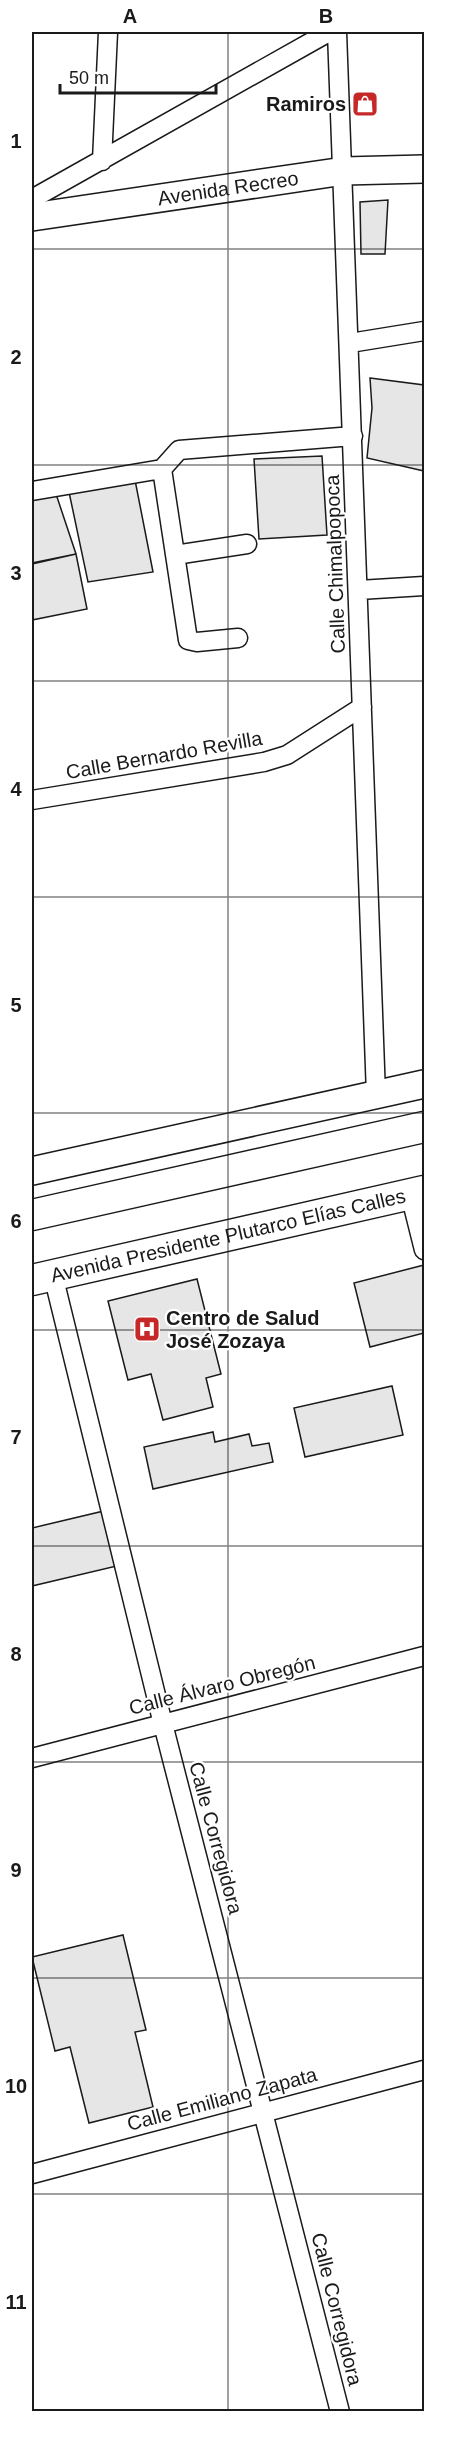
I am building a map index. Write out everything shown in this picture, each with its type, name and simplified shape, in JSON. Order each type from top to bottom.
[{"type":"main road","points":[[32,1215],[424,1126]]},
{"type":"main road","name":"Avenida Presidente Plutarco Elías Calles","points":[[42,1278],[417,1193]]},
{"type":"main road","points":[[32,1203],[71,1206]]},
{"type":"street","points":[[102,161],[108,32]]},
{"type":"street","points":[[32,199],[329,32]]},
{"type":"street","name":"Calle Chimalpopoca","points":[[337,32],[344,171],[376,1095]]},
{"type":"street","name":"Avenida Recreo","points":[[32,217],[344,171],[424,169]]},
{"type":"street","points":[[350,343],[424,331]]},
{"type":"street","points":[[32,491],[162,469],[179,450],[353,436]]},
{"type":"street","points":[[162,469],[188,640],[197,642],[238,638]]},
{"type":"street","points":[[175,555],[247,544]]},
{"type":"street","points":[[359,590],[424,586]]},
{"type":"street","name":"Calle Bernardo Revilla","points":[[32,800],[264,762],[287,754],[362,707]]},
{"type":"street","points":[[32,1171],[424,1084]]},
{"type":"street","points":[[417,1193],[424,1250]]},
{"type":"street","name":"Calle Corregidora","points":[[42,1278],[163,1724],[340,2412]]},
{"type":"street","name":"Calle Álvaro Obregón","points":[[32,1758],[424,1656]]},
{"type":"street","name":"Calle Emiliano Zapata","points":[[32,2174],[424,2070]]},
{"type":"building","points":[[388,200],[385,254],[361,254],[360,202]]},
{"type":"building","points":[[370,378],[424,385],[424,471],[367,458],[372,408]]},
{"type":"building","points":[[322,456],[327,535],[259,539],[254,459]]},
{"type":"building","points":[[135,480],[153,572],[88,582],[69,492]]},
{"type":"building","points":[[56,494],[76,554],[32,563],[32,496]]},
{"type":"building","points":[[76,554],[87,609],[32,620],[32,564]]},
{"type":"building","points":[[424,1265],[424,1333],[370,1347],[354,1283]]},
{"type":"building","points":[[197,1279],[221,1374],[206,1378],[213,1407],[163,1420],[151,1374],[128,1380],[108,1301]]},
{"type":"building","points":[[392,1386],[403,1435],[305,1457],[294,1408]]},
{"type":"building","points":[[213,1432],[215,1442],[249,1434],[252,1446],[269,1443],[273,1462],[153,1489],[144,1447]]},
{"type":"building","points":[[108,1510],[121,1565],[32,1586],[32,1528]]},
{"type":"building","points":[[123,1935],[146,2030],[135,2032],[153,2107],[89,2123],[70,2047],[55,2051],[32,1957]]},
{"type":"place","name":"Ramiros","points":[[365,104]]},
{"type":"place","name":"Centro de Salud José Zozaya","points":[[147,1329]]}]
